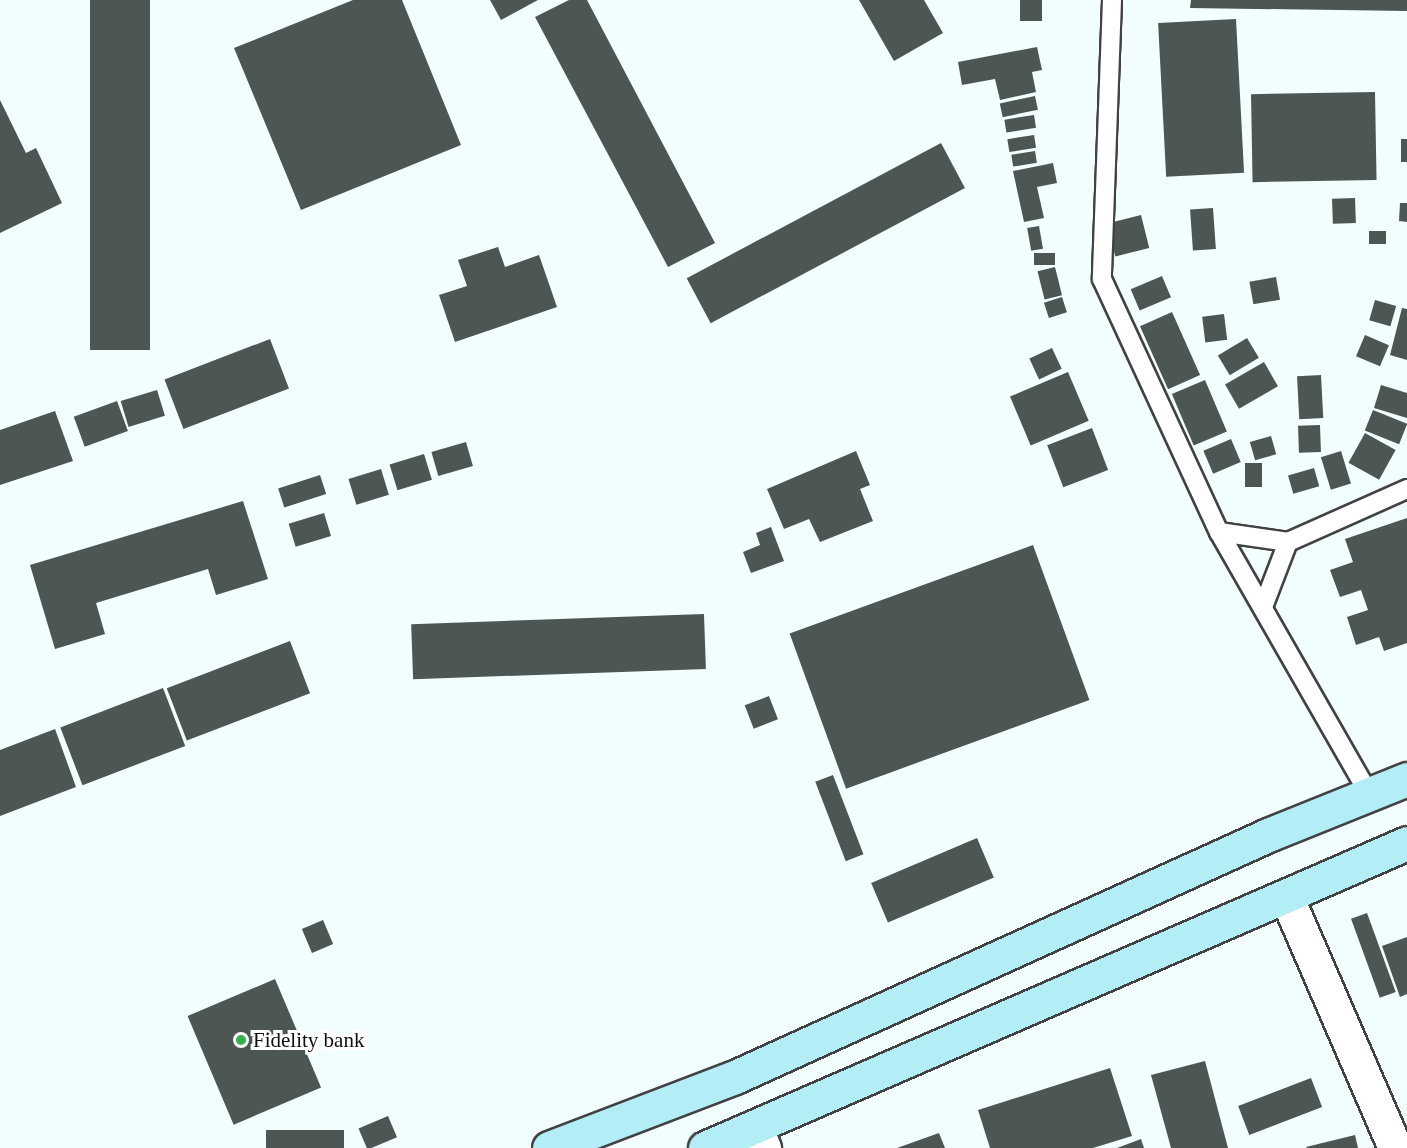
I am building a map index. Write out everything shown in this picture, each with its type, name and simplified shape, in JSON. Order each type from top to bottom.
[{"type":"street","points":[[549,1148],[735,1077],[1268,835],[1407,778]]},
{"type":"street","points":[[705,1148],[760,1138],[1407,843]]},
{"type":"street","points":[[1287,898],[1395,1148]]},
{"type":"lane","points":[[1112,0],[1102,279],[1219,532],[1369,794]]},
{"type":"lane","points":[[1219,532],[1288,542],[1407,489]]},
{"type":"lane","points":[[1263,607],[1288,542]]},
{"type":"building","points":[[90,0],[150,0],[150,350],[90,350]]},
{"type":"building","points":[[353,0],[402,0],[461,145],[301,210],[234,48]]},
{"type":"building","points":[[490,0],[538,0],[501,20]]},
{"type":"building","points":[[569,0],[587,0],[715,243],[668,267],[535,17]]},
{"type":"building","points":[[859,0],[924,0],[943,33],[894,61]]},
{"type":"building","points":[[1020,0],[1042,0],[1042,21],[1020,21]]},
{"type":"building","points":[[1191,0],[1407,0],[1407,11],[1190,8]]},
{"type":"building","points":[[1236,19],[1244,173],[1166,177],[1158,23]]},
{"type":"building","points":[[1037,47],[1042,70],[1032,72],[1036,92],[1000,100],[995,79],[962,85],[958,62]]},
{"type":"building","points":[[1375,92],[1377,180],[1253,182],[1251,94]]},
{"type":"building","points":[[1035,96],[1038,110],[1003,117],[1000,103]]},
{"type":"building","points":[[0,100],[26,153],[36,148],[62,203],[0,233]]},
{"type":"building","points":[[1034,115],[1036,128],[1006,133],[1004,120]]},
{"type":"building","points":[[1034,135],[1036,148],[1009,152],[1007,139]]},
{"type":"building","points":[[1401,139],[1407,139],[1407,162],[1401,162]]},
{"type":"building","points":[[941,143],[965,188],[711,323],[687,278]]},
{"type":"building","points":[[1035,151],[1037,163],[1013,167],[1011,155]]},
{"type":"building","points":[[1053,163],[1057,183],[1037,187],[1044,218],[1024,222],[1013,171]]},
{"type":"building","points":[[1355,198],[1356,223],[1333,224],[1332,199]]},
{"type":"building","points":[[1400,203],[1407,203],[1407,222],[1399,221]]},
{"type":"building","points":[[1213,208],[1216,249],[1193,251],[1190,210]]},
{"type":"building","points":[[1141,215],[1149,248],[1115,256],[1107,223]]},
{"type":"building","points":[[1039,226],[1043,249],[1031,251],[1027,228]]},
{"type":"building","points":[[1369,231],[1386,231],[1386,244],[1369,244]]},
{"type":"building","points":[[498,247],[505,267],[539,255],[557,307],[455,342],[439,295],[467,286],[458,260]]},
{"type":"building","points":[[1034,253],[1055,253],[1055,265],[1034,265]]},
{"type":"building","points":[[1055,267],[1062,295],[1045,299],[1038,271]]},
{"type":"building","points":[[1162,276],[1171,297],[1140,310],[1131,289]]},
{"type":"building","points":[[1276,277],[1280,300],[1253,304],[1249,282]]},
{"type":"building","points":[[1062,297],[1067,312],[1049,318],[1044,303]]},
{"type":"building","points":[[1375,300],[1396,306],[1390,326],[1369,320]]},
{"type":"building","points":[[1402,308],[1407,309],[1407,360],[1390,355]]},
{"type":"building","points":[[1172,312],[1200,375],[1168,389],[1140,326]]},
{"type":"building","points":[[1224,314],[1227,340],[1205,342],[1202,317]]},
{"type":"building","points":[[1365,335],[1389,345],[1380,366],[1356,356]]},
{"type":"building","points":[[1247,338],[1259,358],[1230,375],[1218,356]]},
{"type":"building","points":[[270,339],[289,388],[183,429],[165,379]]},
{"type":"building","points":[[1052,348],[1062,369],[1039,379],[1029,359]]},
{"type":"building","points":[[1264,362],[1278,386],[1239,409],[1225,384]]},
{"type":"building","points":[[1068,372],[1089,421],[1031,445],[1010,397]]},
{"type":"building","points":[[1321,375],[1323,418],[1299,419],[1297,376]]},
{"type":"building","points":[[1205,380],[1227,432],[1194,446],[1172,394]]},
{"type":"building","points":[[1381,385],[1407,393],[1407,418],[1374,408]]},
{"type":"building","points":[[157,390],[165,416],[129,427],[121,401]]},
{"type":"building","points":[[117,401],[128,431],[85,447],[74,417]]},
{"type":"building","points":[[1373,410],[1407,424],[1399,444],[1365,430]]},
{"type":"building","points":[[55,411],[73,461],[0,485],[0,430]]},
{"type":"building","points":[[1320,425],[1321,452],[1299,453],[1298,426]]},
{"type":"building","points":[[1092,428],[1108,470],[1063,487],[1047,445]]},
{"type":"building","points":[[1365,433],[1396,450],[1379,480],[1349,463]]},
{"type":"building","points":[[1271,436],[1276,454],[1255,460],[1250,442]]},
{"type":"building","points":[[1231,439],[1241,462],[1213,474],[1203,451]]},
{"type":"building","points":[[466,442],[473,466],[438,476],[431,452]]},
{"type":"building","points":[[856,451],[870,485],[860,489],[873,521],[820,542],[809,519],[784,529],[767,489]]},
{"type":"building","points":[[1341,451],[1351,484],[1331,490],[1321,457]]},
{"type":"building","points":[[424,454],[432,480],[397,490],[390,465]]},
{"type":"building","points":[[1245,463],[1262,463],[1262,487],[1245,487]]},
{"type":"building","points":[[1314,468],[1319,486],[1293,494],[1288,475]]},
{"type":"building","points":[[381,469],[389,495],[356,505],[348,479]]},
{"type":"building","points":[[320,475],[326,494],[284,508],[278,489]]},
{"type":"building","points":[[243,501],[268,579],[216,595],[208,569],[96,603],[105,634],[55,649],[30,565]]},
{"type":"building","points":[[324,513],[331,536],[296,547],[289,524]]},
{"type":"building","points":[[1407,518],[1407,643],[1384,651],[1379,637],[1356,645],[1347,617],[1368,610],[1361,590],[1340,597],[1330,570],[1353,562],[1345,539]]},
{"type":"building","points":[[771,527],[784,561],[751,573],[743,552],[760,545],[756,533]]},
{"type":"building","points":[[1033,545],[1089,700],[846,789],[790,634]]},
{"type":"building","points":[[704,614],[706,669],[413,679],[411,624]]},
{"type":"building","points":[[290,641],[310,693],[187,741],[167,688]]},
{"type":"building","points":[[163,688],[185,746],[83,785],[60,727]]},
{"type":"building","points":[[769,696],[778,719],[754,729],[745,705]]},
{"type":"building","points":[[55,729],[76,787],[0,816],[0,750]]},
{"type":"building","points":[[833,775],[863,854],[846,861],[815,782]]},
{"type":"building","points":[[977,838],[994,878],[888,923],[871,883]]},
{"type":"building","points":[[1367,913],[1396,992],[1380,998],[1351,919]]},
{"type":"building","points":[[323,920],[333,944],[312,953],[302,929]]},
{"type":"building","points":[[1407,937],[1407,994],[1400,997],[1382,946]]},
{"type":"building","points":[[275,979],[321,1088],[234,1125],[188,1016]]},
{"type":"building","points":[[1205,1061],[1228,1148],[1171,1148],[1151,1075]]},
{"type":"building","points":[[1110,1068],[1132,1136],[1093,1148],[990,1148],[978,1110]]},
{"type":"building","points":[[1311,1078],[1322,1107],[1249,1135],[1238,1106]]},
{"type":"building","points":[[388,1116],[397,1137],[367,1148],[359,1129]]},
{"type":"building","points":[[266,1130],[344,1130],[344,1148],[266,1148]]},
{"type":"building","points":[[939,1133],[945,1148],[897,1148]]},
{"type":"building","points":[[1355,1135],[1358,1148],[1306,1147]]},
{"type":"building","points":[[1141,1139],[1144,1148],[1117,1148]]},
{"type":"place","name":"Fidelity bank","points":[[241,1040]]}]
